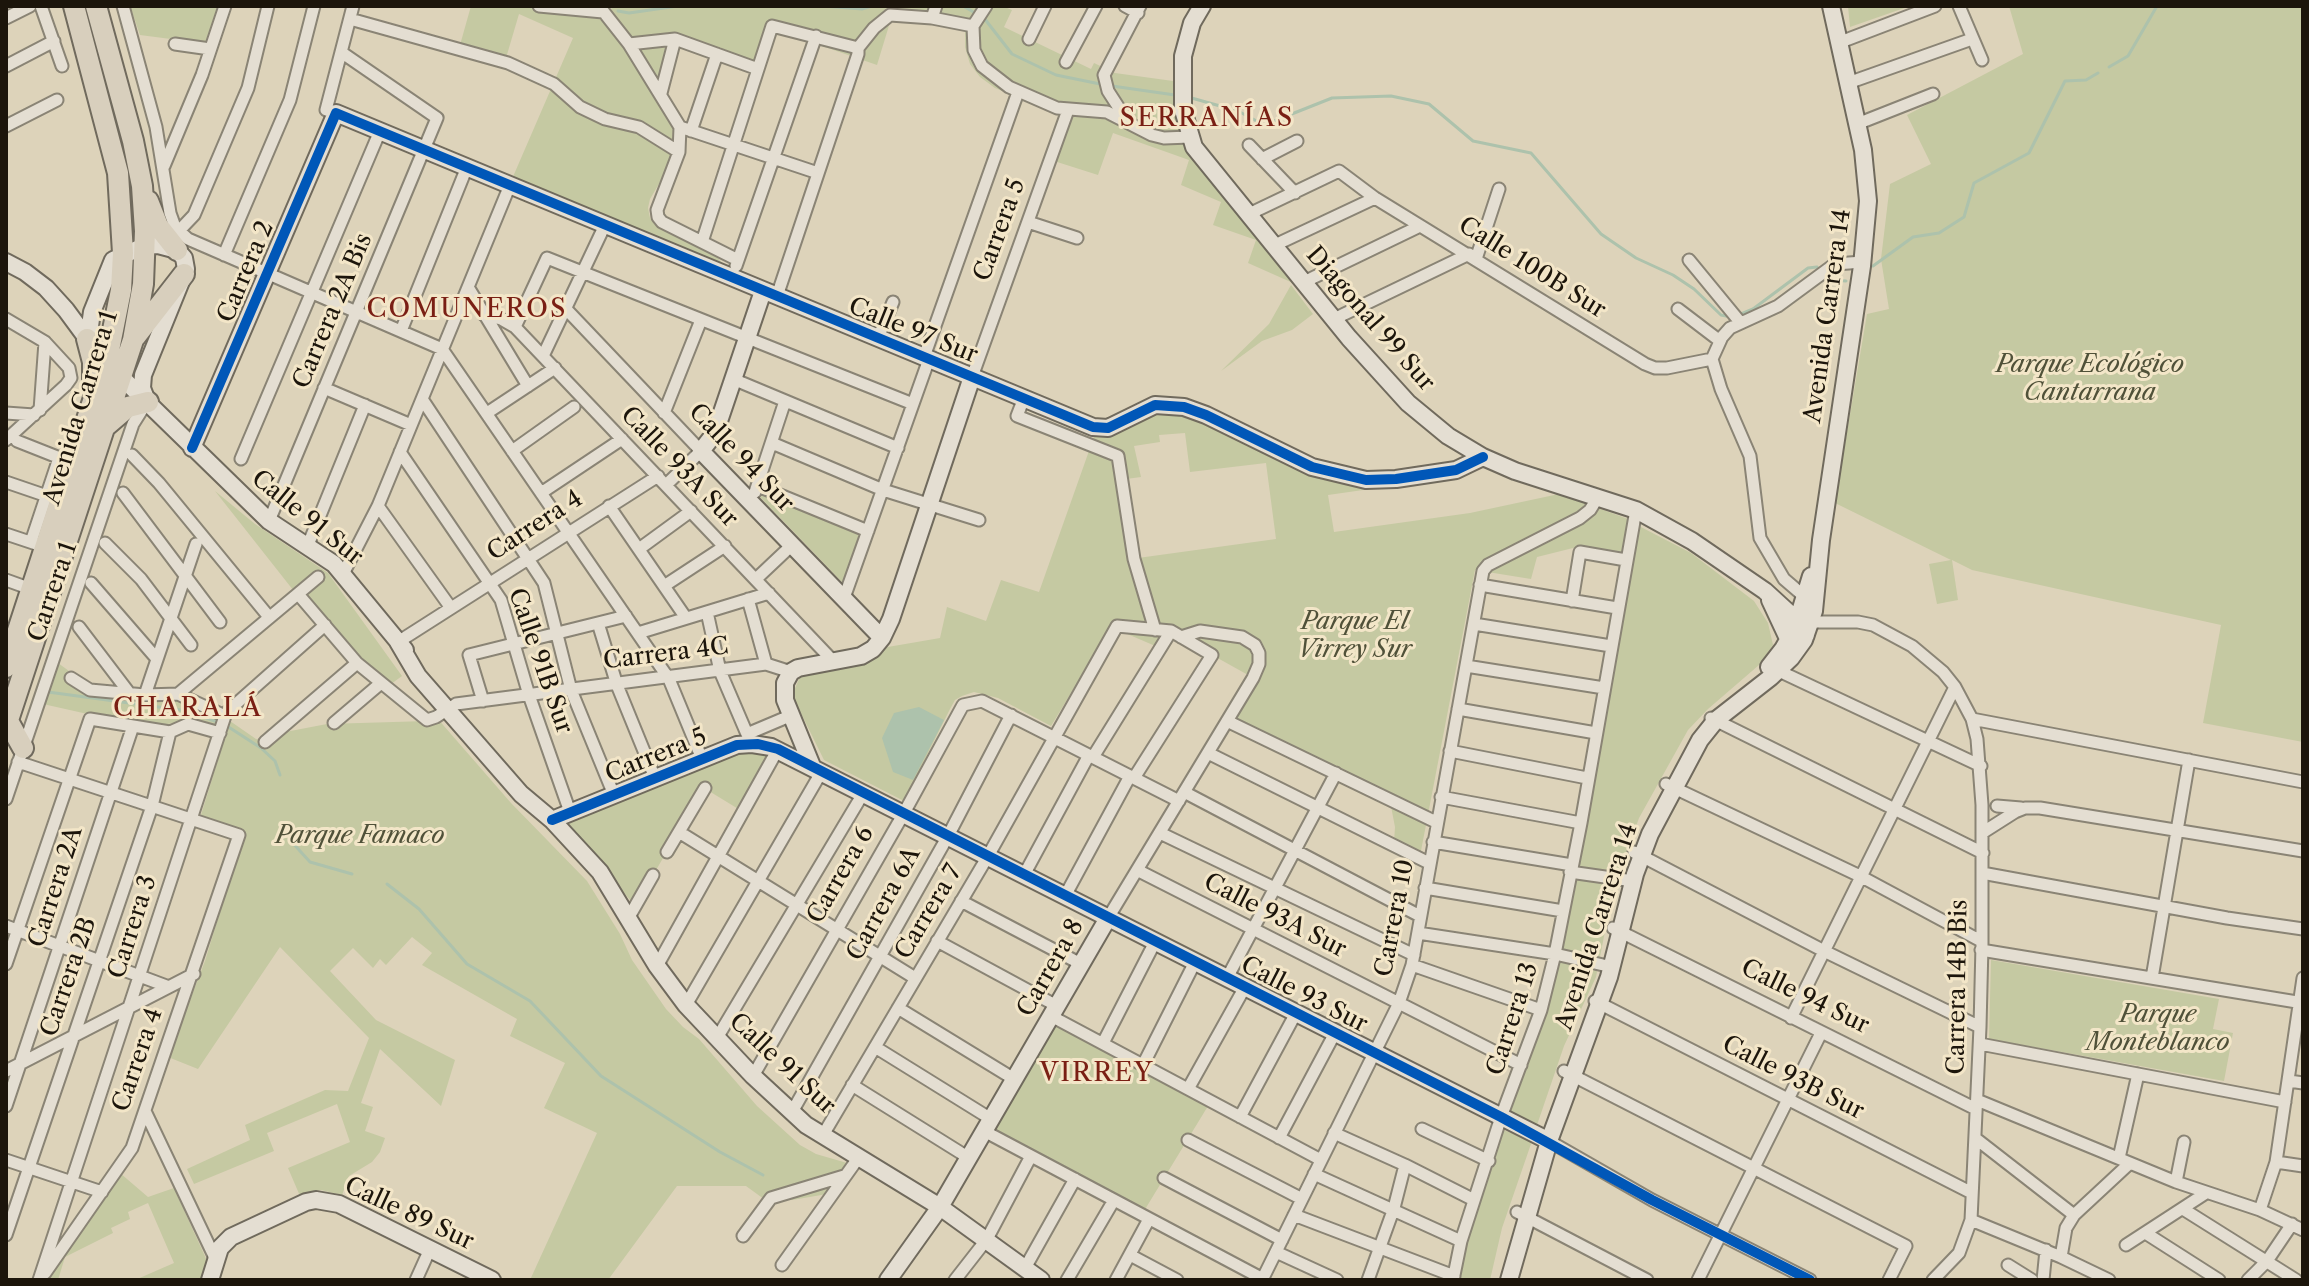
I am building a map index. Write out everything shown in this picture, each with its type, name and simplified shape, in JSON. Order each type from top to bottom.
[{"type":"highway","name":"Avenida Carrera 1","points":[[6,667],[31,589],[38,545],[89,406],[95,350],[119,308],[123,253],[120,190],[114,154],[74,6]]},
{"type":"highway","name":"Avenida Carrera 1","points":[[7,723],[133,340],[143,284],[142,186],[128,119],[96,6]]},
{"type":"highway","points":[[142,186],[158,226],[174,240]]},
{"type":"highway","points":[[133,340],[184,274]]},
{"type":"highway","points":[[89,406],[95,350]]},
{"type":"highway","points":[[102,436],[119,412],[148,402]]},
{"type":"highway","points":[[7,723],[21,755]]},
{"type":"street","points":[[6,18],[30,6]]},
{"type":"street","points":[[41,6],[62,66]]},
{"type":"street","points":[[123,6],[156,127],[175,227],[174,240],[186,263],[143,375],[142,388],[148,402]]},
{"type":"street","points":[[164,166],[202,75],[225,6]]},
{"type":"street","points":[[95,350],[90,326],[108,266],[123,253],[144,246],[165,246],[174,240],[194,215],[248,88],[268,6]]},
{"type":"street","points":[[224,255],[290,100],[314,6]]},
{"type":"street","name":"Carrera 2","points":[[192,448],[267,273],[331,111],[353,6]]},
{"type":"street","points":[[539,6],[601,9],[629,44],[685,129],[818,173]]},
{"type":"street","points":[[1029,39],[1045,6]]},
{"type":"street","points":[[1066,62],[1096,6]]},
{"type":"street","points":[[1125,6],[1139,9],[1104,75],[1106,86],[1128,123]]},
{"type":"street","points":[[984,8],[974,24],[977,58],[1000,81],[1018,92],[1068,110],[1107,112],[1152,135],[1190,137],[1182,100],[1183,56],[1192,23],[1202,6]]},
{"type":"street","name":"Avenida Carrera 14","points":[[1712,718],[1779,671],[1805,626],[1818,588],[1821,540],[1863,262],[1867,180],[1831,6]]},
{"type":"street","points":[[1838,43],[1935,6]]},
{"type":"street","points":[[1959,6],[1982,60]]},
{"type":"street","points":[[702,242],[772,26],[816,36],[858,51],[874,28],[890,15],[934,12],[974,24]]},
{"type":"street","points":[[350,19],[508,63],[554,84],[580,107],[605,119],[639,127],[679,152]]},
{"type":"street","points":[[731,278],[816,36]]},
{"type":"street","points":[[629,44],[675,39],[758,69]]},
{"type":"street","points":[[661,93],[675,39]]},
{"type":"street","points":[[1848,83],[1972,39]]},
{"type":"street","points":[[6,66],[54,41]]},
{"type":"street","points":[[175,44],[210,49]]},
{"type":"street","name":"Carrera 4","points":[[398,642],[609,506],[662,480],[701,451],[715,433],[747,338],[770,294],[818,173],[858,51]]},
{"type":"street","name":"Carrera 2A Bis","points":[[269,521],[437,118],[341,52]]},
{"type":"street","points":[[717,54],[685,129],[657,210],[662,222],[738,260]]},
{"type":"street","points":[[844,598],[1018,92]]},
{"type":"street","points":[[1857,124],[1933,94]]},
{"type":"street","points":[[6,126],[57,100]]},
{"type":"street","name":"Carrera 5","points":[[882,638],[1068,110]]},
{"type":"street","name":"Calle 97 Sur","points":[[331,111],[1098,428],[1117,425],[1155,405],[1184,407],[1312,467],[1366,480],[1456,470],[1483,457]]},
{"type":"street","points":[[241,459],[380,131]]},
{"type":"street","name":"Diagonal 99 Sur","points":[[1190,137],[1199,156],[1334,319],[1418,412],[1448,436],[1483,457],[1515,471],[1636,510],[1692,541],[1765,591],[1805,626]]},
{"type":"street","points":[[1262,159],[1297,141]]},
{"type":"street","points":[[1249,145],[1295,193],[1249,214]]},
{"type":"street","points":[[401,331],[467,167]]},
{"type":"street","name":"Calle 100B Sur","points":[[1295,193],[1339,171],[1375,198],[1645,364],[1667,368],[1712,359]]},
{"type":"street","points":[[343,574],[378,506],[510,185]]},
{"type":"street","points":[[1334,319],[1473,256],[1499,189]]},
{"type":"street","points":[[1275,245],[1375,198]]},
{"type":"street","points":[[1028,222],[1077,238]]},
{"type":"street","points":[[543,356],[605,225]]},
{"type":"street","points":[[1304,282],[1420,226]]},
{"type":"street","points":[[174,240],[188,239],[442,349],[669,679],[702,759]]},
{"type":"street","points":[[515,327],[547,258],[913,404]]},
{"type":"street","points":[[1689,260],[1740,322]]},
{"type":"street","name":"Calle 91 Sur","points":[[6,262],[40,283],[66,310],[95,350],[269,521],[334,564],[452,707],[530,788],[552,820],[600,872],[657,966],[686,1005],[753,1076],[823,1135],[940,1207],[1041,1280]]},
{"type":"street","points":[[1805,597],[1784,579],[1760,538],[1750,456],[1714,373],[1712,359],[1730,328],[1778,306],[1835,264],[1863,262]]},
{"type":"street","points":[[468,287],[528,386]]},
{"type":"street","points":[[878,338],[893,302]]},
{"type":"street","points":[[66,310],[82,313],[95,305]]},
{"type":"street","name":"Calle 94 Sur","points":[[566,309],[882,638]]},
{"type":"street","points":[[1678,309],[1720,341]]},
{"type":"street","name":"Calle 93A Sur","points":[[484,315],[501,319],[515,327],[834,662]]},
{"type":"street","points":[[6,319],[45,342],[69,368],[71,378],[12,441],[59,458],[47,496],[38,545],[6,534]]},
{"type":"street","points":[[664,413],[701,320]]},
{"type":"street","points":[[37,413],[45,342]]},
{"type":"street","points":[[487,413],[555,368]]},
{"type":"street","points":[[733,379],[898,448]]},
{"type":"street","points":[[324,388],[411,425]]},
{"type":"street","points":[[1024,398],[1017,416],[1118,456],[1134,559],[1155,630],[1176,634],[1212,655],[1132,777],[1065,896]]},
{"type":"street","points":[[422,399],[544,583],[571,690],[614,795]]},
{"type":"street","points":[[750,502],[785,401]]},
{"type":"street","name":"Carrera 1","points":[[6,799],[133,424],[148,402]]},
{"type":"street","points":[[308,545],[365,405]]},
{"type":"street","points":[[512,451],[574,407]]},
{"type":"street","points":[[6,413],[37,413]]},
{"type":"street","points":[[541,493],[622,439]]},
{"type":"street","points":[[772,443],[883,490],[979,520]]},
{"type":"street","name":"Calle 91B Sur","points":[[400,452],[501,600],[529,695],[570,812]]},
{"type":"street","points":[[132,455],[159,483],[269,617]]},
{"type":"street","points":[[6,482],[47,496]]},
{"type":"street","points":[[758,486],[868,531]]},
{"type":"street","points":[[123,493],[220,622]]},
{"type":"street","points":[[1598,497],[1580,518],[1488,565],[1483,571],[1480,585],[1617,608]]},
{"type":"street","points":[[378,506],[451,608]]},
{"type":"street","points":[[609,506],[686,618]]},
{"type":"street","name":"Carrera 13","points":[[1454,1278],[1461,1241],[1501,1117],[1541,1010],[1555,954],[1636,510]]},
{"type":"street","points":[[639,549],[691,511]]},
{"type":"street","name":"Avenida Carrera 14","points":[[1805,626],[1805,597],[1821,540]]},
{"type":"street","points":[[105,543],[141,579],[191,645]]},
{"type":"street","points":[[145,695],[196,544]]},
{"type":"street","points":[[756,579],[792,545]]},
{"type":"street","points":[[664,586],[725,546]]},
{"type":"street","points":[[1572,601],[1580,552],[1626,560]]},
{"type":"street","points":[[178,694],[318,577]]},
{"type":"street","points":[[6,580],[31,589]]},
{"type":"street","points":[[91,583],[157,659]]},
{"type":"street","name":"Carrera 10","points":[[1262,1280],[1399,1003],[1413,960],[1480,585]]},
{"type":"street","points":[[1765,591],[1792,646]]},
{"type":"street","points":[[638,633],[769,593]]},
{"type":"street","points":[[298,594],[357,663],[427,720],[452,707]]},
{"type":"street","points":[[748,599],[766,664]]},
{"type":"street","points":[[707,612],[720,671],[747,734],[792,715]]},
{"type":"street","points":[[483,701],[469,655],[626,616]]},
{"type":"street","points":[[1791,1018],[1955,687],[1930,660],[1890,633],[1858,622],[1805,626]]},
{"type":"street","points":[[598,623],[617,685],[655,778]]},
{"type":"street","points":[[1474,624],[1611,646]]},
{"type":"street","points":[[71,678],[90,690],[145,695],[178,694],[224,717],[325,625]]},
{"type":"street","name":"Carrera 7","points":[[823,1135],[988,856],[1117,626],[1155,630]]},
{"type":"street","points":[[79,627],[130,694]]},
{"type":"street","name":"Carrera 8","points":[[888,1280],[940,1207],[1259,664],[1255,645],[1242,637],[1200,631],[1176,634]]},
{"type":"street","points":[[1024,875],[1091,756],[1176,634]]},
{"type":"street","points":[[686,1005],[758,881],[817,769],[784,691],[791,672],[867,653],[882,638]]},
{"type":"street","name":"Avenida Carrera 14","points":[[1498,1280],[1568,1073],[1609,967],[1638,854],[1687,743],[1792,646]]},
{"type":"street","points":[[265,742],[357,663]]},
{"type":"street","name":"Carrera 4C","points":[[452,707],[766,664],[791,672]]},
{"type":"street","points":[[1466,666],[1604,688]]},
{"type":"street","points":[[1779,671],[1981,766]]},
{"type":"street","points":[[334,723],[381,683]]},
{"type":"street","name":"Carrera 14B Bis","points":[[1937,1276],[1959,1253],[1971,1220],[1980,1044],[1981,766],[1972,719],[1955,687]]},
{"type":"street","name":"Carrera 6","points":[[753,1076],[963,705],[982,701],[1011,715]]},
{"type":"street","points":[[1458,709],[1596,733]]},
{"type":"street","points":[[1011,715],[1132,777],[1182,797],[1295,851],[1420,916]]},
{"type":"street","name":"Carrera 6A","points":[[792,1112],[948,836],[1011,715]]},
{"type":"street","name":"Carrera 3","points":[[39,1280],[224,717]]},
{"type":"street","points":[[1712,718],[1983,853]]},
{"type":"street","points":[[6,964],[12,928],[90,719],[170,732],[188,724],[221,732]]},
{"type":"street","points":[[1972,719],[2303,782]]},
{"type":"street","points":[[1227,721],[1436,822]]},
{"type":"street","name":"Carrera 2A","points":[[6,1106],[133,726]]},
{"type":"street","name":"Carrera 2B","points":[[6,1235],[152,806],[170,732]]},
{"type":"street","name":"Carrera 5","points":[[552,820],[740,744],[778,749]]},
{"type":"street","points":[[657,966],[778,749]]},
{"type":"street","name":"Calle 93 Sur","points":[[778,749],[1545,1139],[1810,1280]]},
{"type":"street","points":[[1450,751],[1587,778]]},
{"type":"street","points":[[1208,753],[1429,863]]},
{"type":"street","points":[[21,755],[69,779],[192,820]]},
{"type":"street","points":[[2152,978],[2189,760]]},
{"type":"street","points":[[1227,978],[1336,773]]},
{"type":"street","points":[[1670,785],[1860,876],[1981,946],[2301,1003]]},
{"type":"street","points":[[667,852],[705,788]]},
{"type":"street","points":[[717,1038],[864,792]]},
{"type":"street","points":[[1441,797],[1581,823]]},
{"type":"street","points":[[1997,806],[2040,808],[2303,851]]},
{"type":"street","points":[[1982,833],[2025,808]]},
{"type":"street","name":"Carrera 4","points":[[39,1280],[132,1148],[194,974],[239,835],[192,820]]},
{"type":"street","points":[[679,832],[915,978]]},
{"type":"street","points":[[1160,833],[1275,888],[1413,960],[1541,1010]]},
{"type":"street","points":[[1433,842],[1629,881]]},
{"type":"street","points":[[1638,854],[1824,951],[1980,1027]]},
{"type":"street","name":"Calle 93A Sur","points":[[1137,870],[1521,1065]]},
{"type":"street","points":[[1982,873],[2303,929]]},
{"type":"street","points":[[629,917],[653,875]]},
{"type":"street","points":[[1425,888],[1563,911]]},
{"type":"street","points":[[961,901],[1081,964]]},
{"type":"street","points":[[12,928],[169,987]]},
{"type":"street","name":"Calle 94 Sur","points":[[1617,930],[1821,1033],[1977,1104],[2298,1227]]},
{"type":"street","points":[[1418,933],[1555,954],[1609,967]]},
{"type":"street","points":[[937,941],[1103,1043],[1321,1160]]},
{"type":"street","points":[[1103,1043],[1155,942]]},
{"type":"street","points":[[1143,1065],[1195,962]]},
{"type":"street","points":[[6,1071],[194,974]]},
{"type":"street","points":[[2260,1210],[2276,1162],[2303,978]]},
{"type":"street","points":[[1188,1089],[1245,987]]},
{"type":"street","name":"Calle 93B Sur","points":[[1597,1003],[1972,1193]]},
{"type":"street","points":[[898,1008],[1014,1079]]},
{"type":"street","points":[[1240,1117],[1296,1013]]},
{"type":"street","points":[[1279,1138],[1335,1033]]},
{"type":"street","points":[[1698,1280],[1821,1033]]},
{"type":"street","points":[[1980,1044],[2285,1102]]},
{"type":"street","points":[[875,1047],[1031,1156],[1262,1280]]},
{"type":"street","points":[[1568,1073],[1906,1246],[1889,1280]]},
{"type":"street","points":[[2061,1257],[2066,1228],[2074,1215],[2124,1160],[2138,1074]]},
{"type":"street","points":[[2289,1081],[2303,1083]]},
{"type":"street","points":[[852,1085],[969,1158]]},
{"type":"street","points":[[145,1111],[218,1253],[210,1280]]},
{"type":"street","points":[[1422,1129],[1489,1161]]},
{"type":"street","points":[[1334,1133],[1474,1200]]},
{"type":"street","points":[[1975,1138],[2074,1215]]},
{"type":"street","points":[[1188,1140],[1302,1199]]},
{"type":"street","points":[[2176,1182],[2184,1142]]},
{"type":"street","points":[[955,1280],[987,1239],[1031,1156]]},
{"type":"street","points":[[782,1265],[859,1157]]},
{"type":"street","points":[[6,1160],[102,1192]]},
{"type":"street","points":[[2276,1162],[2303,1166]]},
{"type":"street","points":[[1368,1280],[1394,1208],[1405,1165]]},
{"type":"street","points":[[1314,1174],[1461,1241]]},
{"type":"street","points":[[743,1236],[771,1198],[846,1175]]},
{"type":"street","points":[[1164,1178],[1282,1240]]},
{"type":"street","points":[[1025,1268],[1075,1179]]},
{"type":"street","points":[[2126,1245],[2206,1193]]},
{"type":"street","name":"Calle 89 Sur","points":[[218,1253],[231,1237],[316,1200],[339,1204],[492,1280]]},
{"type":"street","points":[[1067,1280],[1114,1200]]},
{"type":"street","points":[[2183,1209],[2296,1280]]},
{"type":"street","points":[[1521,1214],[1647,1280]]},
{"type":"street","name":"Avenida Carrera 14","points":[[1509,1280],[1521,1214]]},
{"type":"street","points":[[1294,1215],[1454,1278]]},
{"type":"street","points":[[1116,1280],[1149,1219]]},
{"type":"street","points":[[1971,1220],[2109,1280]]},
{"type":"street","points":[[2248,1280],[2298,1227]]},
{"type":"street","points":[[2147,1234],[2219,1280]]},
{"type":"street","points":[[416,1280],[430,1249]]},
{"type":"street","points":[[2043,1280],[2046,1250]]},
{"type":"street","points":[[1276,1252],[1337,1280]]},
{"type":"street","points":[[1130,1255],[1173,1279]]},
{"type":"street","points":[[2008,1265],[2032,1280]]},
{"type":"street","points":[[1937,1276],[1955,1280]]},
{"type":"green space","points":[[130,6],[222,6],[209,44],[140,35]]},
{"type":"green space","points":[[471,6],[594,6],[653,90],[673,128],[669,167],[650,199],[650,218],[655,225],[717,257],[724,265],[512,179],[573,38],[519,14],[506,58],[460,45]]},
{"type":"green space","points":[[611,6],[972,6],[989,14],[993,6],[1012,10],[1004,27],[1091,69],[1094,63],[1115,73],[1173,81],[1173,106],[1186,148],[1295,280],[1293,283],[1248,263],[1256,240],[1213,225],[1221,202],[1181,185],[1189,160],[1113,133],[1098,175],[1054,161],[1069,118],[995,88],[980,77],[970,64],[965,47],[965,30],[891,19],[877,65],[767,27],[754,62],[672,35],[658,78],[620,26]]},
{"type":"green space","points":[[1848,6],[1910,6],[1850,27]]},
{"type":"green space","name":"Parque Ecológico Cantarrana","points":[[2009,6],[2303,6],[2303,742],[2203,723],[2221,625],[1972,570],[1952,560],[1958,600],[1937,604],[1929,564],[1951,560],[1835,503],[1867,314],[1889,309],[1881,259],[1890,184],[1931,164],[1907,115],[2023,54]]},
{"type":"green space","points":[[1291,285],[1313,314],[1292,330],[1262,341],[1221,371],[1269,324]]},
{"type":"green space","name":"Parque El Virrey Sur","points":[[1160,412],[1197,417],[1309,471],[1377,488],[1328,495],[1334,532],[1470,513],[1559,494],[1631,520],[1622,556],[1577,547],[1537,557],[1531,579],[1475,570],[1420,856],[1394,842],[1395,827],[1389,796],[1234,720],[1257,680],[1171,632],[1160,648],[1111,627],[1051,726],[998,698],[974,692],[955,700],[904,801],[824,760],[792,695],[800,677],[806,673],[875,658],[882,648],[940,638],[947,607],[986,621],[1001,580],[1039,592],[1095,434],[1120,432]],"holes":[[[1185,433],[1190,472],[1266,463],[1276,539],[1138,558],[1126,479],[1141,477],[1134,446],[1160,442],[1159,435]]]},
{"type":"green space","points":[[215,491],[255,524],[328,573],[402,676],[387,687],[297,595]]},
{"type":"green space","points":[[761,491],[862,533],[844,584],[759,496]]},
{"type":"green space","points":[[1639,526],[1691,553],[1754,601],[1768,623],[1773,645],[1759,665],[1688,730],[1639,818],[1613,891],[1596,977],[1564,1046],[1537,1125],[1507,1111],[1555,964]]},
{"type":"green space","points":[[58,663],[69,671],[65,679],[81,690],[124,698],[184,701],[220,717],[215,729],[185,722],[132,724],[43,704]]},
{"type":"green space","name":"Parque Famaco","points":[[437,718],[511,803],[587,881],[620,934],[632,960],[666,1009],[699,1039],[757,1106],[800,1145],[816,1154],[847,1163],[827,1194],[792,1200],[771,1198],[768,1202],[746,1186],[677,1186],[608,1280],[530,1280],[597,1133],[544,1108],[565,1063],[510,1036],[517,1019],[422,965],[432,953],[412,937],[386,965],[380,959],[373,968],[353,948],[330,971],[376,1020],[455,1060],[441,1106],[380,1049],[361,1103],[373,1107],[365,1131],[385,1138],[372,1162],[349,1176],[342,1195],[321,1190],[300,1196],[288,1168],[350,1142],[337,1104],[267,1133],[274,1151],[194,1184],[187,1169],[250,1140],[245,1125],[325,1090],[348,1091],[369,1038],[280,947],[198,1069],[168,1057],[205,961],[244,833],[200,818],[230,721],[256,739],[266,741],[280,733],[327,724],[427,721]]},
{"type":"green space","points":[[754,751],[772,755],[740,810],[704,788],[635,906],[565,821],[730,755]]},
{"type":"green space","name":"Parque Monteblanco","points":[[1991,960],[2219,999],[2213,1029],[2233,1033],[2224,1081],[1989,1039]]},
{"type":"green space","points":[[1054,1023],[1208,1106],[1144,1211],[992,1129]]},
{"type":"green space","points":[[1501,1129],[1532,1141],[1502,1228],[1490,1280],[1457,1280],[1462,1249]]},
{"type":"green space","points":[[120,1173],[148,1197],[174,1188],[208,1263],[205,1280],[135,1280],[174,1263],[148,1203],[128,1212],[130,1219],[111,1228],[113,1233],[65,1257],[58,1280],[45,1280]]},
{"type":"shaded area","points":[[919,707],[944,720],[913,780],[893,772],[882,738],[894,713]]},
{"type":"waterway","points":[[618,11],[629,13],[678,6]]},
{"type":"waterway","points":[[823,6],[862,9],[872,6]]},
{"type":"waterway","points":[[963,6],[977,14]]},
{"type":"waterway","points":[[2109,67],[2128,56],[2157,6]]},
{"type":"waterway","points":[[984,18],[1012,54],[1056,75],[1105,85]]},
{"type":"waterway","points":[[1873,266],[1913,237],[1939,233],[1964,217],[1974,183],[2029,153],[2065,81],[2086,80],[2098,73]]},
{"type":"waterway","points":[[1112,86],[1175,95]]},
{"type":"waterway","points":[[1188,97],[1238,111],[1264,125],[1332,98],[1391,96],[1429,104],[1473,141],[1531,153],[1601,234],[1636,258],[1673,275],[1694,289],[1721,315],[1731,317]]},
{"type":"waterway","points":[[1741,314],[1753,309],[1808,268],[1817,267]]},
{"type":"waterway","points":[[1825,274],[1833,280],[1846,281]]},
{"type":"waterway","points":[[48,692],[188,711],[220,723]]},
{"type":"waterway","points":[[227,726],[261,748],[275,761],[280,775]]},
{"type":"waterway","points":[[290,840],[310,862],[352,874]]},
{"type":"waterway","points":[[387,884],[419,909],[467,964],[530,1001],[601,1076],[720,1152],[763,1175]]},
{"type":"cycle path","points":[[192,448],[336,113],[1093,427],[1108,428],[1155,405],[1184,407],[1312,467],[1366,480],[1456,470],[1483,457]]},
{"type":"cycle path","points":[[552,820],[737,745],[758,744],[778,749],[1501,1117],[1652,1200],[1810,1280]]},
{"type":"district","name":"SERRANÍAS","points":[[1207,118]]},
{"type":"district","name":"COMUNEROS","points":[[467,309]]},
{"type":"district","name":"CHARALÁ","points":[[188,708]]},
{"type":"district","name":"VIRREY","points":[[1097,1073]]}]
